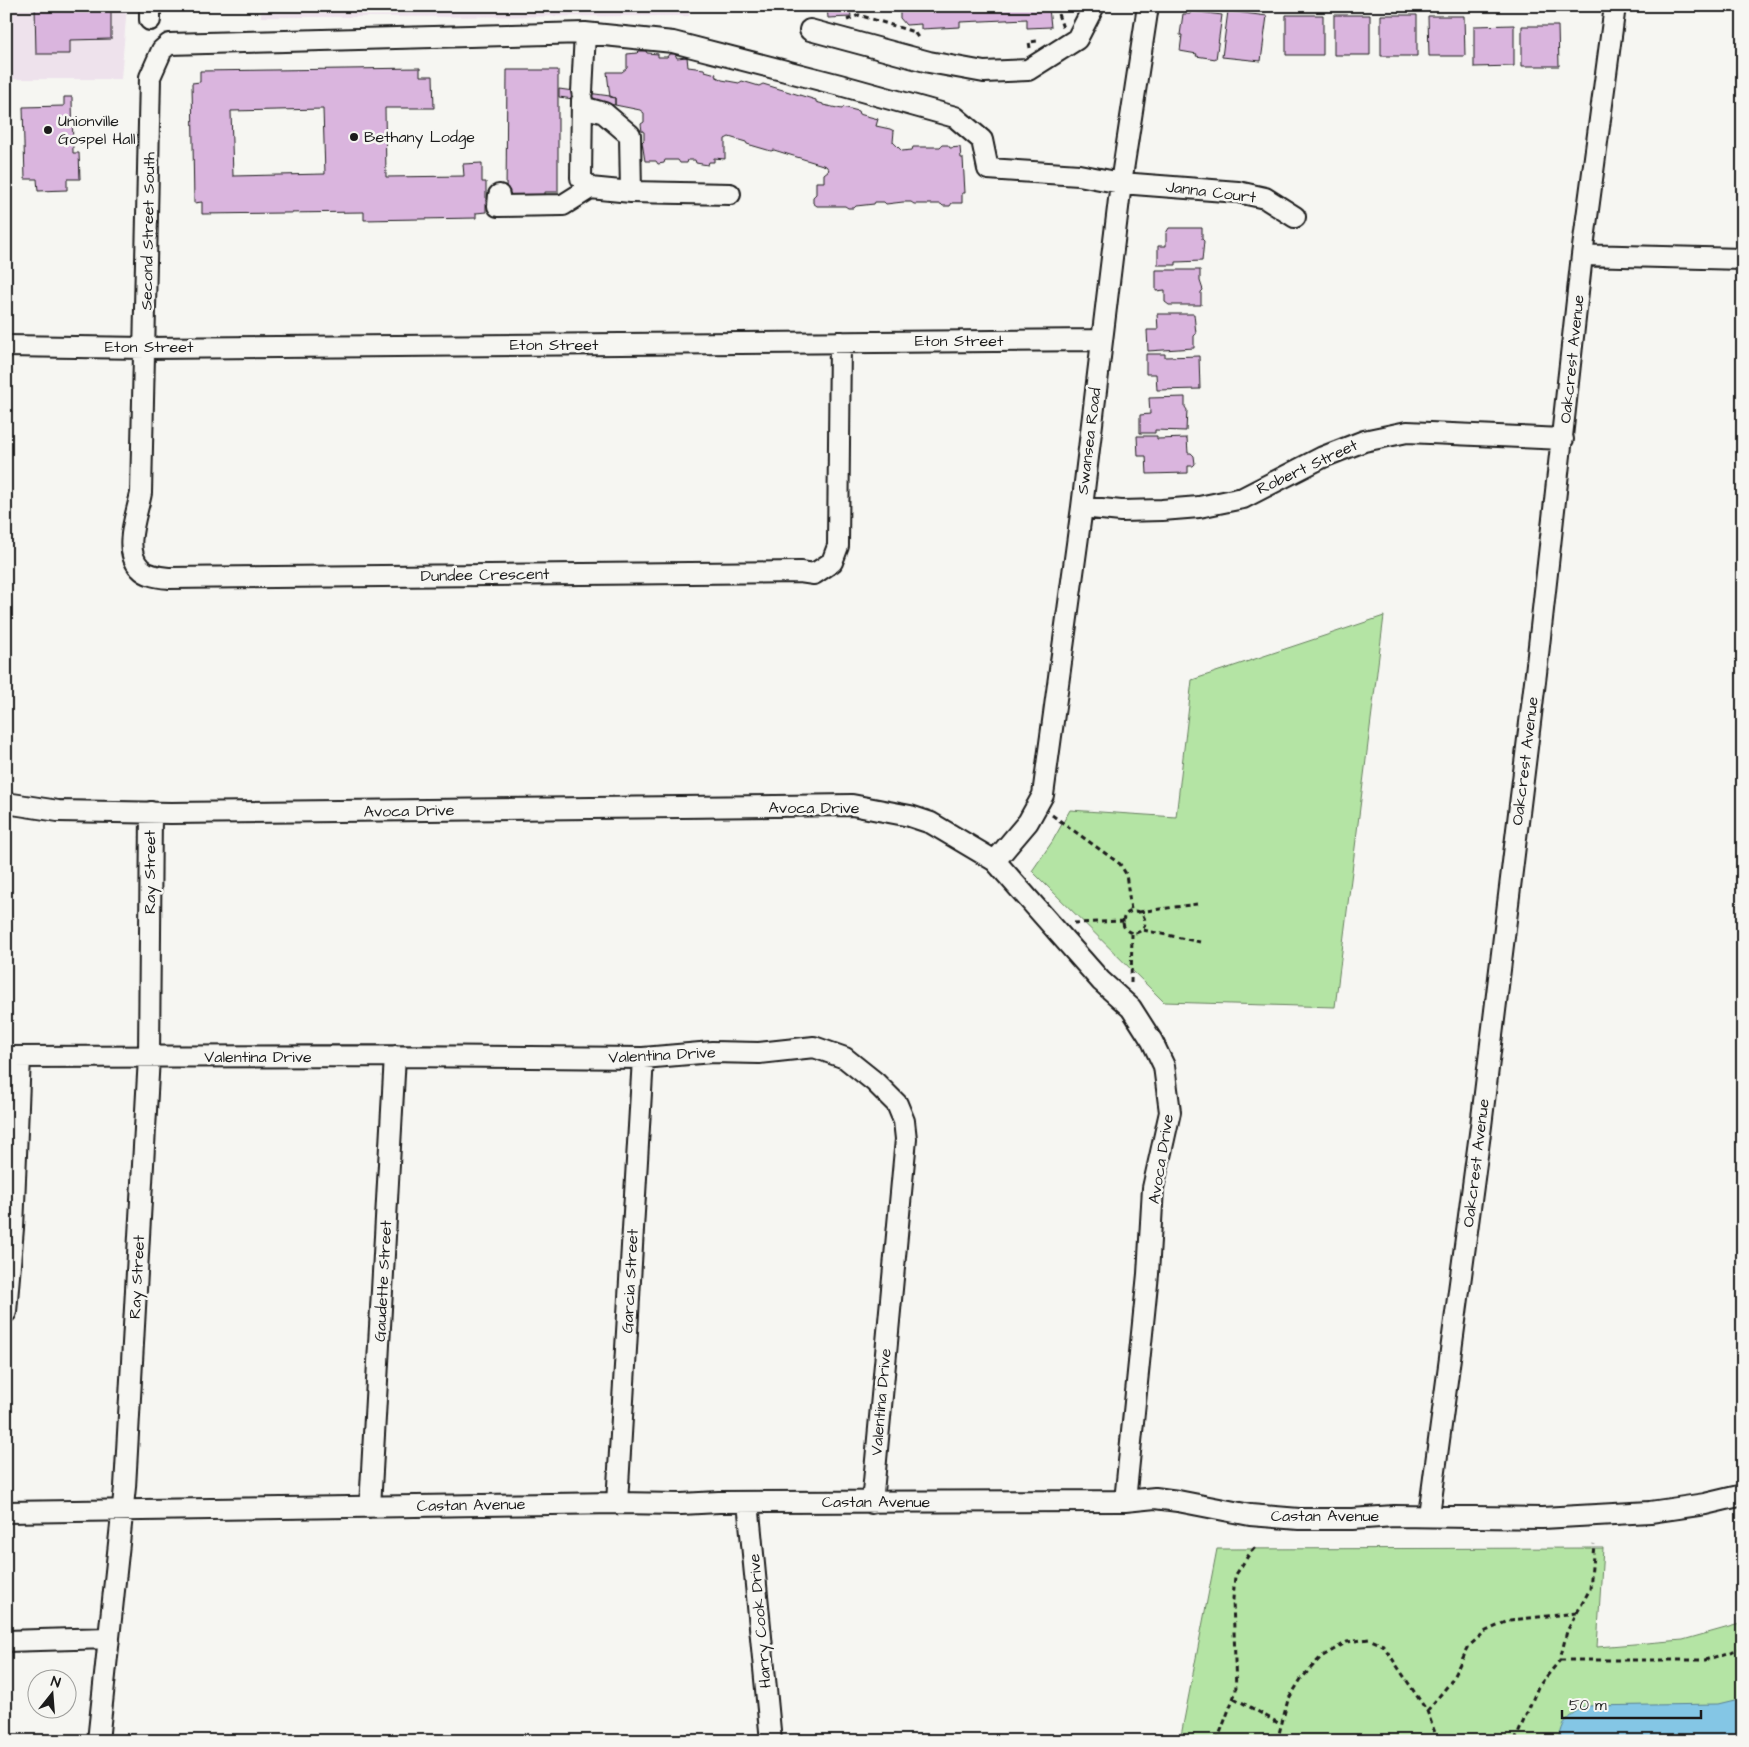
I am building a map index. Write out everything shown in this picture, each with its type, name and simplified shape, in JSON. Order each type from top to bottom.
[{"type":"street","points":[[811,22],[928,62],[984,72],[1028,70],[1077,39],[1094,6]]},
{"type":"street","name":"Swansea Road","points":[[995,861],[1028,822],[1043,795],[1082,506],[1121,183],[1148,6]]},
{"type":"street","name":"Oakcrest Avenue","points":[[1429,1515],[1482,1116],[1563,439],[1582,256],[1615,6]]},
{"type":"street","points":[[585,33],[581,178],[590,188]]},
{"type":"street","name":"Janna Court","points":[[585,33],[673,42],[955,117],[982,140],[988,169],[1079,175],[1121,183],[1238,192],[1265,198],[1295,217]]},
{"type":"street","name":"Second Street South","points":[[146,348],[150,77],[162,50],[169,44],[585,33]]},
{"type":"street","points":[[583,100],[604,113],[630,134],[631,192]]},
{"type":"street","points":[[499,195],[498,206],[563,204],[590,188],[631,192],[730,194]]},
{"type":"street","points":[[1582,256],[1743,259]]},
{"type":"street","name":"Eton Street","points":[[6,346],[146,348],[1101,340]]},
{"type":"street","name":"Dundee Crescent","points":[[146,348],[141,493],[131,542],[133,555],[140,569],[152,576],[169,578],[800,572],[814,574],[832,562],[838,546],[840,342]]},
{"type":"street","name":"Robert Street","points":[[1082,506],[1121,511],[1162,510],[1199,507],[1242,498],[1323,457],[1364,441],[1407,432],[1563,439]]},
{"type":"street","name":"Avoca Drive","points":[[6,803],[58,811],[151,812],[742,808],[852,805],[910,816],[931,823],[995,861],[1101,981],[1131,1008],[1152,1041],[1164,1066],[1170,1112],[1153,1188],[1148,1274],[1125,1501]]},
{"type":"street","name":"Ray Street","points":[[98,1741],[123,1510],[149,1057],[151,812]]},
{"type":"street","name":"Valentina Drive","points":[[13,1057],[395,1056],[643,1058],[712,1052],[759,1053],[814,1047],[845,1058],[875,1082],[897,1104],[904,1121],[906,1139],[872,1503]]},
{"type":"street","name":"Gaudette Street","points":[[370,1507],[395,1056]]},
{"type":"street","points":[[6,1312],[10,1228],[13,1057]]},
{"type":"street","name":"Garcia Street","points":[[617,1503],[643,1058]]},
{"type":"street","name":"Castan Avenue","points":[[6,1512],[617,1503],[1125,1501],[1155,1498],[1250,1515],[1299,1520],[1429,1515],[1542,1518],[1650,1512],[1705,1504],[1743,1495]]},
{"type":"street","name":"Harry Cook Drive","points":[[748,1502],[771,1741]]},
{"type":"street","points":[[6,1640],[108,1638]]},
{"type":"path","points":[[788,6],[811,22]]},
{"type":"path","points":[[1058,14],[1064,30]]},
{"type":"path","points":[[842,23],[858,16],[914,32],[922,43]]},
{"type":"path","points":[[1059,33],[1070,23]]},
{"type":"path","points":[[1032,56],[1029,42],[1045,38]]},
{"type":"path","points":[[1037,805],[1069,825],[1120,864],[1126,874],[1131,910]]},
{"type":"path","points":[[1131,1008],[1132,934],[1124,926],[1123,921],[1126,913],[1131,910],[1139,912],[1197,904]]},
{"type":"path","points":[[1132,934],[1137,934],[1145,927],[1139,912]]},
{"type":"path","points":[[1050,924],[1123,921]]},
{"type":"path","points":[[1143,930],[1200,942]]},
{"type":"path","points":[[1515,1741],[1538,1687],[1560,1660],[1568,1631],[1590,1589],[1594,1544]]},
{"type":"path","points":[[1217,1741],[1236,1691],[1233,1599],[1235,1576],[1256,1546]]},
{"type":"path","points":[[1427,1711],[1450,1682],[1469,1646],[1486,1630],[1510,1620],[1577,1613]]},
{"type":"path","points":[[1277,1741],[1280,1724],[1288,1700],[1301,1679],[1321,1657],[1347,1642],[1369,1639],[1383,1646],[1427,1711],[1438,1741]]},
{"type":"path","points":[[1560,1660],[1705,1660],[1743,1648]]},
{"type":"path","points":[[1234,1698],[1280,1724]]},
{"type":"shaded area","points":[[6,6],[127,6],[121,79],[6,79]]},
{"type":"shaded area","points":[[261,6],[689,6],[689,16],[261,17]]},
{"type":"green space","points":[[1384,616],[1335,1007],[1164,1002],[1032,871],[1052,842],[1070,810],[1176,817],[1192,680]]},
{"type":"green space","points":[[1603,1548],[1597,1647],[1683,1640],[1743,1623],[1743,1741],[1180,1741],[1217,1549]]},
{"type":"water","points":[[1743,1698],[1743,1741],[1559,1741],[1562,1728],[1567,1719],[1585,1706],[1718,1704]]},
{"type":"building","points":[[35,6],[111,6],[111,39],[70,40],[70,54],[36,54]]},
{"type":"building","points":[[827,6],[850,6],[851,17],[828,18]]},
{"type":"building","points":[[900,6],[1064,6],[1064,8],[1049,8],[1051,27],[1027,28],[1027,19],[960,22],[960,27],[921,29],[921,24],[906,25],[900,18]]},
{"type":"building","points":[[1191,11],[1222,15],[1216,59],[1180,51],[1183,14],[1190,14]]},
{"type":"building","points":[[1228,11],[1267,16],[1261,61],[1222,57]]},
{"type":"building","points":[[1286,15],[1323,15],[1323,55],[1286,55]]},
{"type":"building","points":[[1334,15],[1370,15],[1370,55],[1334,55]]},
{"type":"building","points":[[1381,15],[1417,15],[1417,56],[1381,56]]},
{"type":"building","points":[[1428,16],[1464,16],[1465,56],[1429,56]]},
{"type":"building","points":[[1514,25],[1514,66],[1474,67],[1474,26]]},
{"type":"building","points":[[1522,26],[1558,26],[1559,66],[1522,66]]},
{"type":"building","points":[[639,51],[658,54],[658,57],[667,57],[669,54],[675,54],[677,58],[687,57],[688,67],[704,69],[716,74],[715,76],[722,80],[739,83],[742,81],[759,86],[763,84],[816,100],[816,102],[823,105],[858,111],[859,114],[878,119],[876,126],[894,131],[893,142],[902,151],[912,150],[913,147],[940,147],[942,145],[948,145],[950,148],[960,147],[961,158],[963,158],[965,193],[962,193],[962,203],[952,203],[950,206],[943,206],[941,204],[914,204],[911,202],[886,204],[884,202],[875,202],[874,204],[856,206],[854,208],[845,206],[817,206],[813,203],[813,197],[816,194],[816,182],[824,182],[824,174],[829,170],[826,166],[747,144],[746,142],[729,137],[725,139],[725,159],[714,158],[714,162],[709,162],[708,165],[696,163],[695,160],[680,163],[678,160],[665,160],[664,163],[658,164],[656,161],[645,161],[642,142],[644,140],[644,132],[642,131],[641,124],[644,122],[644,113],[640,110],[615,105],[615,98],[610,97],[607,72],[622,72],[627,68],[627,54]]},
{"type":"building","name":"Bethany Lodge","points":[[420,68],[420,76],[433,76],[434,108],[385,108],[386,177],[464,176],[463,164],[482,163],[482,182],[486,182],[486,212],[476,213],[476,218],[364,220],[364,212],[202,214],[202,202],[194,203],[192,83],[200,82],[200,71]],"holes":[[[323,109],[325,174],[233,176],[231,111]]]},
{"type":"building","points":[[507,70],[558,70],[558,192],[545,192],[545,196],[506,196]]},
{"type":"building","points":[[559,89],[610,96],[615,98],[615,105],[559,97]]},
{"type":"building","name":"Unionville Gospel Hall","points":[[64,97],[72,97],[73,153],[79,153],[80,179],[67,179],[67,190],[38,191],[37,179],[25,179],[23,107],[64,106]]},
{"type":"building","points":[[1169,228],[1202,228],[1202,239],[1204,241],[1202,261],[1176,262],[1176,265],[1158,265],[1158,246],[1166,246],[1166,233]]},
{"type":"building","points":[[1156,270],[1200,270],[1200,281],[1203,290],[1201,292],[1201,305],[1169,305],[1165,302],[1165,290],[1156,291]]},
{"type":"building","points":[[1157,314],[1194,314],[1196,334],[1194,336],[1194,348],[1148,351],[1147,330],[1158,330]]},
{"type":"building","points":[[1146,354],[1165,354],[1165,357],[1199,356],[1200,389],[1157,390],[1156,374],[1146,374]]},
{"type":"building","points":[[1185,397],[1185,407],[1187,410],[1186,431],[1155,430],[1155,433],[1140,433],[1140,415],[1150,414],[1149,398]]},
{"type":"building","points":[[1137,436],[1157,436],[1157,439],[1187,438],[1188,453],[1194,456],[1195,464],[1188,466],[1188,473],[1147,474],[1146,456],[1138,456]]},
{"type":"place","name":"Unionville Gospel Hall","points":[[48,130]]},
{"type":"place","name":"Bethany Lodge","points":[[354,137]]}]
